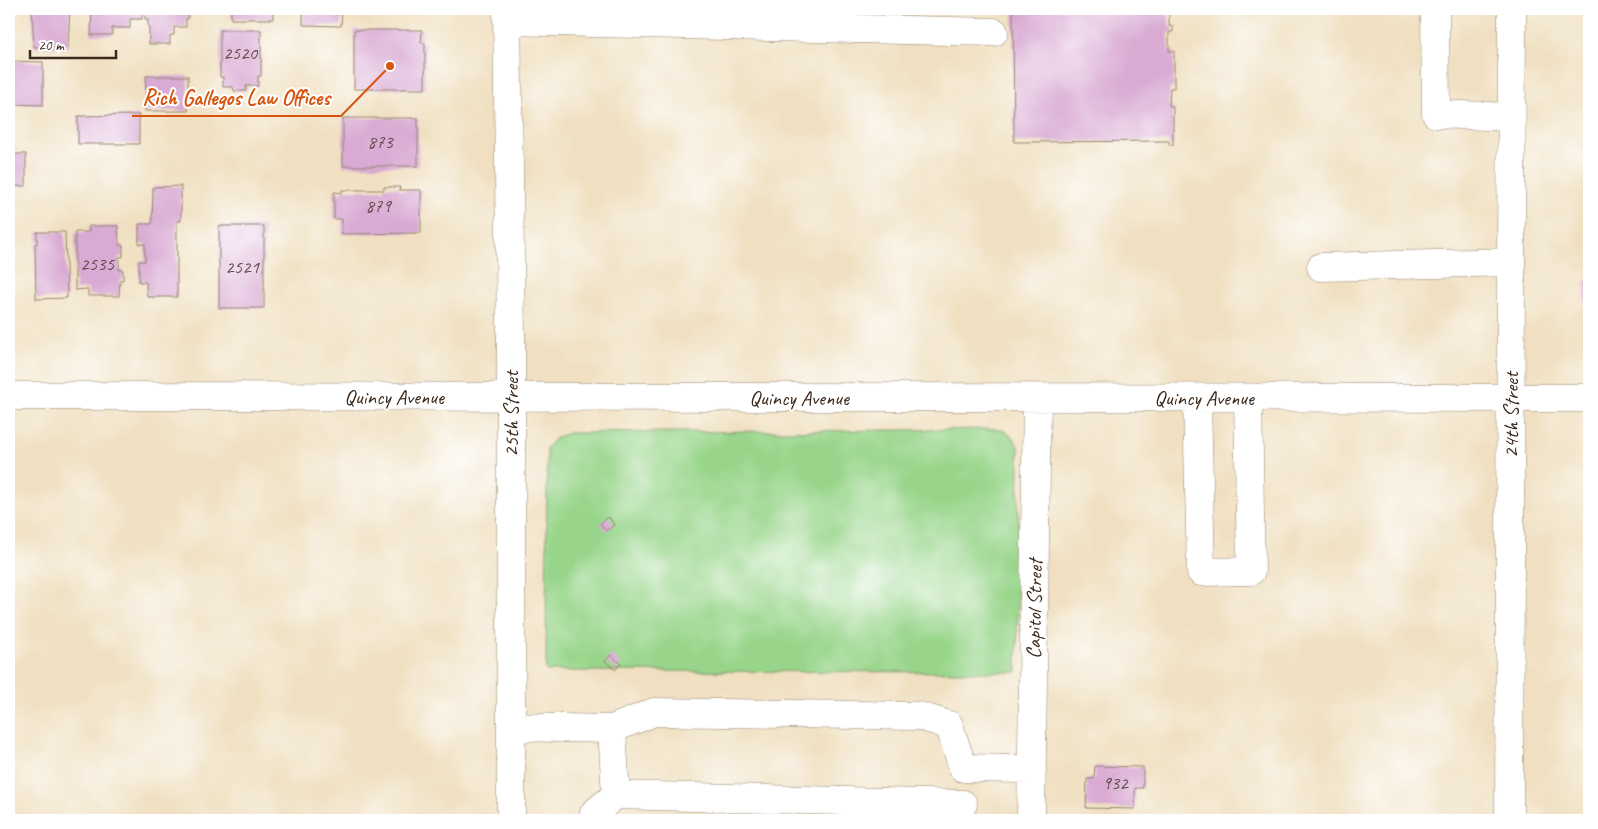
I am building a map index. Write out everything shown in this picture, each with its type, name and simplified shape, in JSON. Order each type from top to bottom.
[{"type":"street","points":[[1435,9],[1436,114],[1511,117]]},
{"type":"street","name":"24th Street","points":[[1509,820],[1512,9]]},
{"type":"street","points":[[507,15],[994,32]]},
{"type":"street","name":"25th Street","points":[[507,15],[511,398],[511,820]]},
{"type":"street","points":[[1321,267],[1511,262]]},
{"type":"street","name":"Quincy Avenue","points":[[9,396],[1589,398]]},
{"type":"street","name":"Capitol Street","points":[[1031,820],[1037,398]]},
{"type":"street","points":[[1197,398],[1201,572],[1251,570],[1248,398]]},
{"type":"street","points":[[511,727],[612,729],[654,712],[920,716],[949,725],[963,768],[963,812],[616,795],[594,813],[594,820]]},
{"type":"street","points":[[612,729],[616,795]]},
{"type":"street","points":[[963,768],[1032,769]]},
{"type":"green space","points":[[999,429],[1012,436],[1019,449],[1017,672],[546,671],[547,448],[551,442],[559,437],[569,433]]},
{"type":"building","points":[[32,9],[70,9],[68,47],[34,47]]},
{"type":"building","points":[[92,9],[142,9],[142,19],[130,19],[130,28],[112,28],[112,35],[91,35]]},
{"type":"building","points":[[145,9],[188,9],[186,27],[174,27],[174,35],[170,35],[170,44],[149,44],[149,27],[148,19],[145,19]]},
{"type":"building","points":[[231,9],[273,9],[273,19],[231,19]]},
{"type":"building","points":[[303,9],[342,9],[341,26],[303,25]]},
{"type":"building","points":[[1013,9],[1169,9],[1169,26],[1173,26],[1173,32],[1169,32],[1169,51],[1174,51],[1174,88],[1170,88],[1169,106],[1173,106],[1173,145],[1169,145],[1169,141],[1014,142]]},
{"type":"building","points":[[220,30],[261,30],[261,76],[258,76],[258,86],[246,86],[246,91],[234,91],[233,87],[223,87],[223,77],[220,77]]},
{"type":"building","points":[[354,30],[422,30],[421,43],[425,43],[425,89],[354,89]]},
{"type":"building","points":[[10,61],[43,62],[43,105],[9,104]]},
{"type":"building","points":[[146,76],[188,76],[188,111],[145,111]]},
{"type":"building","points":[[139,115],[139,144],[78,144],[78,116]]},
{"type":"building","points":[[343,118],[418,118],[418,166],[343,166]]},
{"type":"building","points":[[9,154],[26,154],[26,186],[9,186]]},
{"type":"building","points":[[181,186],[181,221],[177,221],[177,297],[147,297],[146,282],[139,282],[139,261],[145,261],[145,244],[139,244],[139,224],[152,224],[153,187]]},
{"type":"building","points":[[384,187],[400,187],[399,190],[421,190],[421,233],[342,234],[342,219],[334,219],[334,192],[342,193],[342,190],[384,190]]},
{"type":"building","points":[[89,226],[118,226],[119,245],[123,245],[123,257],[119,257],[119,270],[123,270],[123,280],[120,280],[119,296],[88,296],[88,289],[75,290],[75,232],[89,232]]},
{"type":"building","points":[[219,226],[264,226],[264,308],[219,308]]},
{"type":"building","points":[[37,232],[65,232],[67,298],[36,299],[35,244],[37,244]]},
{"type":"building","points":[[1586,280],[1589,280],[1589,302],[1585,302]]},
{"type":"building","points":[[609,517],[614,525],[606,531],[600,523]]},
{"type":"building","points":[[611,655],[621,664],[615,670],[605,661]]},
{"type":"building","points":[[1095,766],[1143,767],[1143,788],[1135,788],[1135,809],[1086,808],[1087,779],[1094,779]]},
{"type":"place","name":"Rich Gallegos Law Offices","points":[[390,66]]}]
